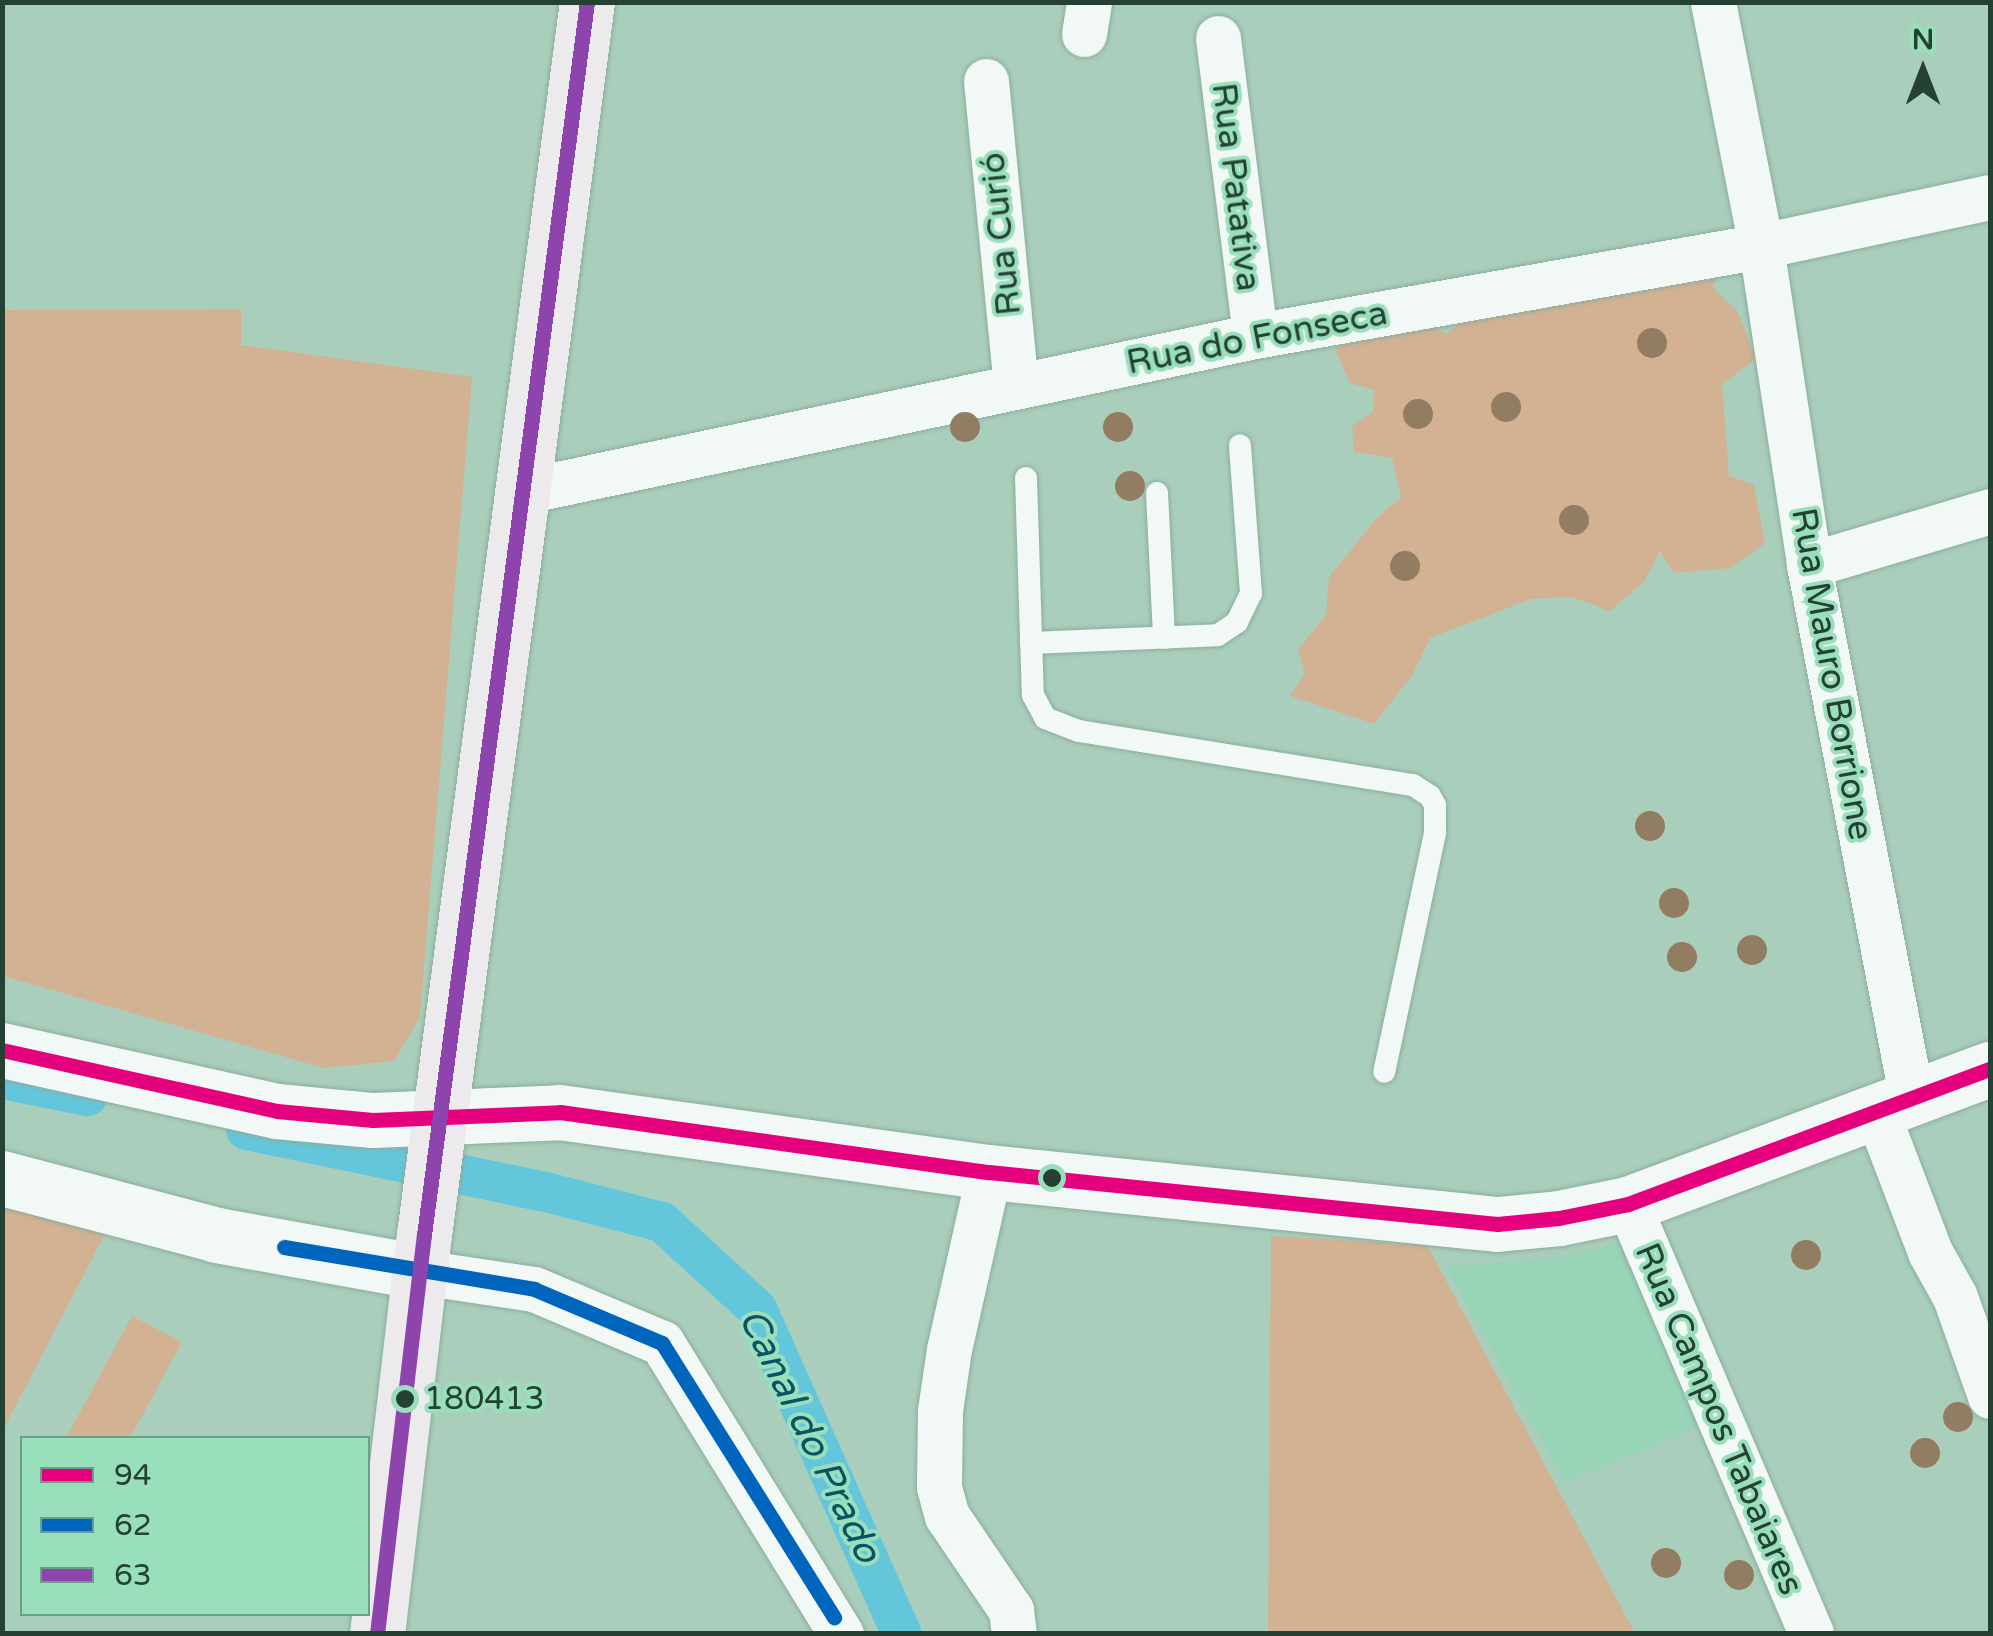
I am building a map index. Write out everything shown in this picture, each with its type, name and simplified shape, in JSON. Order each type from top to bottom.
[{"type":"main road","points":[[377,1634],[422,1253],[587,2]]},
{"type":"main road","points":[[2,1050],[277,1110],[372,1120],[438,1134],[560,1112],[989,1172],[1497,1224],[1560,1218],[1628,1204],[1990,1069]]},
{"type":"main road","points":[[2,1178],[217,1235],[422,1253]]},
{"type":"street","name":"Rua Mauro Borrione","points":[[1713,2],[1761,246],[1908,1200],[1955,1297],[1990,1396]]},
{"type":"street","name":"Rua Patativa","points":[[1218,38],[1255,336]]},
{"type":"street","name":"Rua Curió","points":[[986,82],[1016,386]]},
{"type":"street","name":"Rua do Fonseca","points":[[525,491],[1255,336],[1761,246],[1990,197]]},
{"type":"street","points":[[1810,564],[1990,511]]},
{"type":"street","points":[[989,1172],[949,1349],[940,1411],[939,1486],[948,1516],[1011,1610],[1014,1634]]},
{"type":"street","name":"Rua Campos Tabaiares","points":[[1628,1204],[1811,1634]]},
{"type":"street","points":[[422,1253],[534,1289],[662,1344],[837,1625]]},
{"type":"lane","points":[[1031,644],[1218,635],[1237,622],[1250,593],[1240,444]]},
{"type":"lane","points":[[1026,478],[1033,695],[1044,718],[1078,731],[1413,785],[1435,804],[1435,833],[1384,1072]]},
{"type":"lane","points":[[1156,493],[1164,638]]},
{"type":"shaded area","points":[[1717,270],[1713,288],[1738,312],[1756,359],[1722,384],[1729,476],[1754,485],[1765,543],[1731,568],[1674,573],[1660,551],[1644,582],[1610,611],[1571,597],[1531,599],[1430,638],[1413,674],[1374,724],[1290,696],[1305,674],[1298,649],[1326,616],[1329,577],[1375,520],[1401,497],[1392,458],[1354,452],[1352,426],[1373,412],[1374,390],[1350,383],[1335,350],[1359,323],[1408,312],[1447,334],[1477,307]]},
{"type":"shaded area","points":[[241,309],[241,345],[472,377],[420,1017],[394,1061],[324,1068],[3,976],[3,310]]},
{"type":"shaded area","points":[[3,1207],[105,1234],[3,1430]]},
{"type":"shaded area","points":[[1271,1236],[1427,1245],[1635,1633],[1268,1633]]},
{"type":"shaded area","points":[[1631,1241],[1705,1424],[1565,1482],[1446,1266],[1558,1258]]},
{"type":"shaded area","points":[[132,1316],[182,1342],[131,1436],[67,1436]]},
{"type":"waterway","name":"Canal do Prado","points":[[2,1079],[87,1096]]},
{"type":"waterway","name":"Canal do Prado","points":[[246,1130],[546,1192],[662,1222],[757,1309],[902,1634]]},
{"type":"transit line","name":"63","points":[[377,1634],[424,1235],[587,2]]},
{"type":"transit line","name":"94","points":[[2,1050],[277,1111],[373,1120],[560,1112],[989,1172],[1497,1224],[1559,1218],[1628,1204],[1990,1069]]},
{"type":"transit line","name":"62","points":[[284,1247],[534,1289],[662,1343],[834,1617]]},
{"type":"place","name":"180413","points":[[405,1399]]}]
